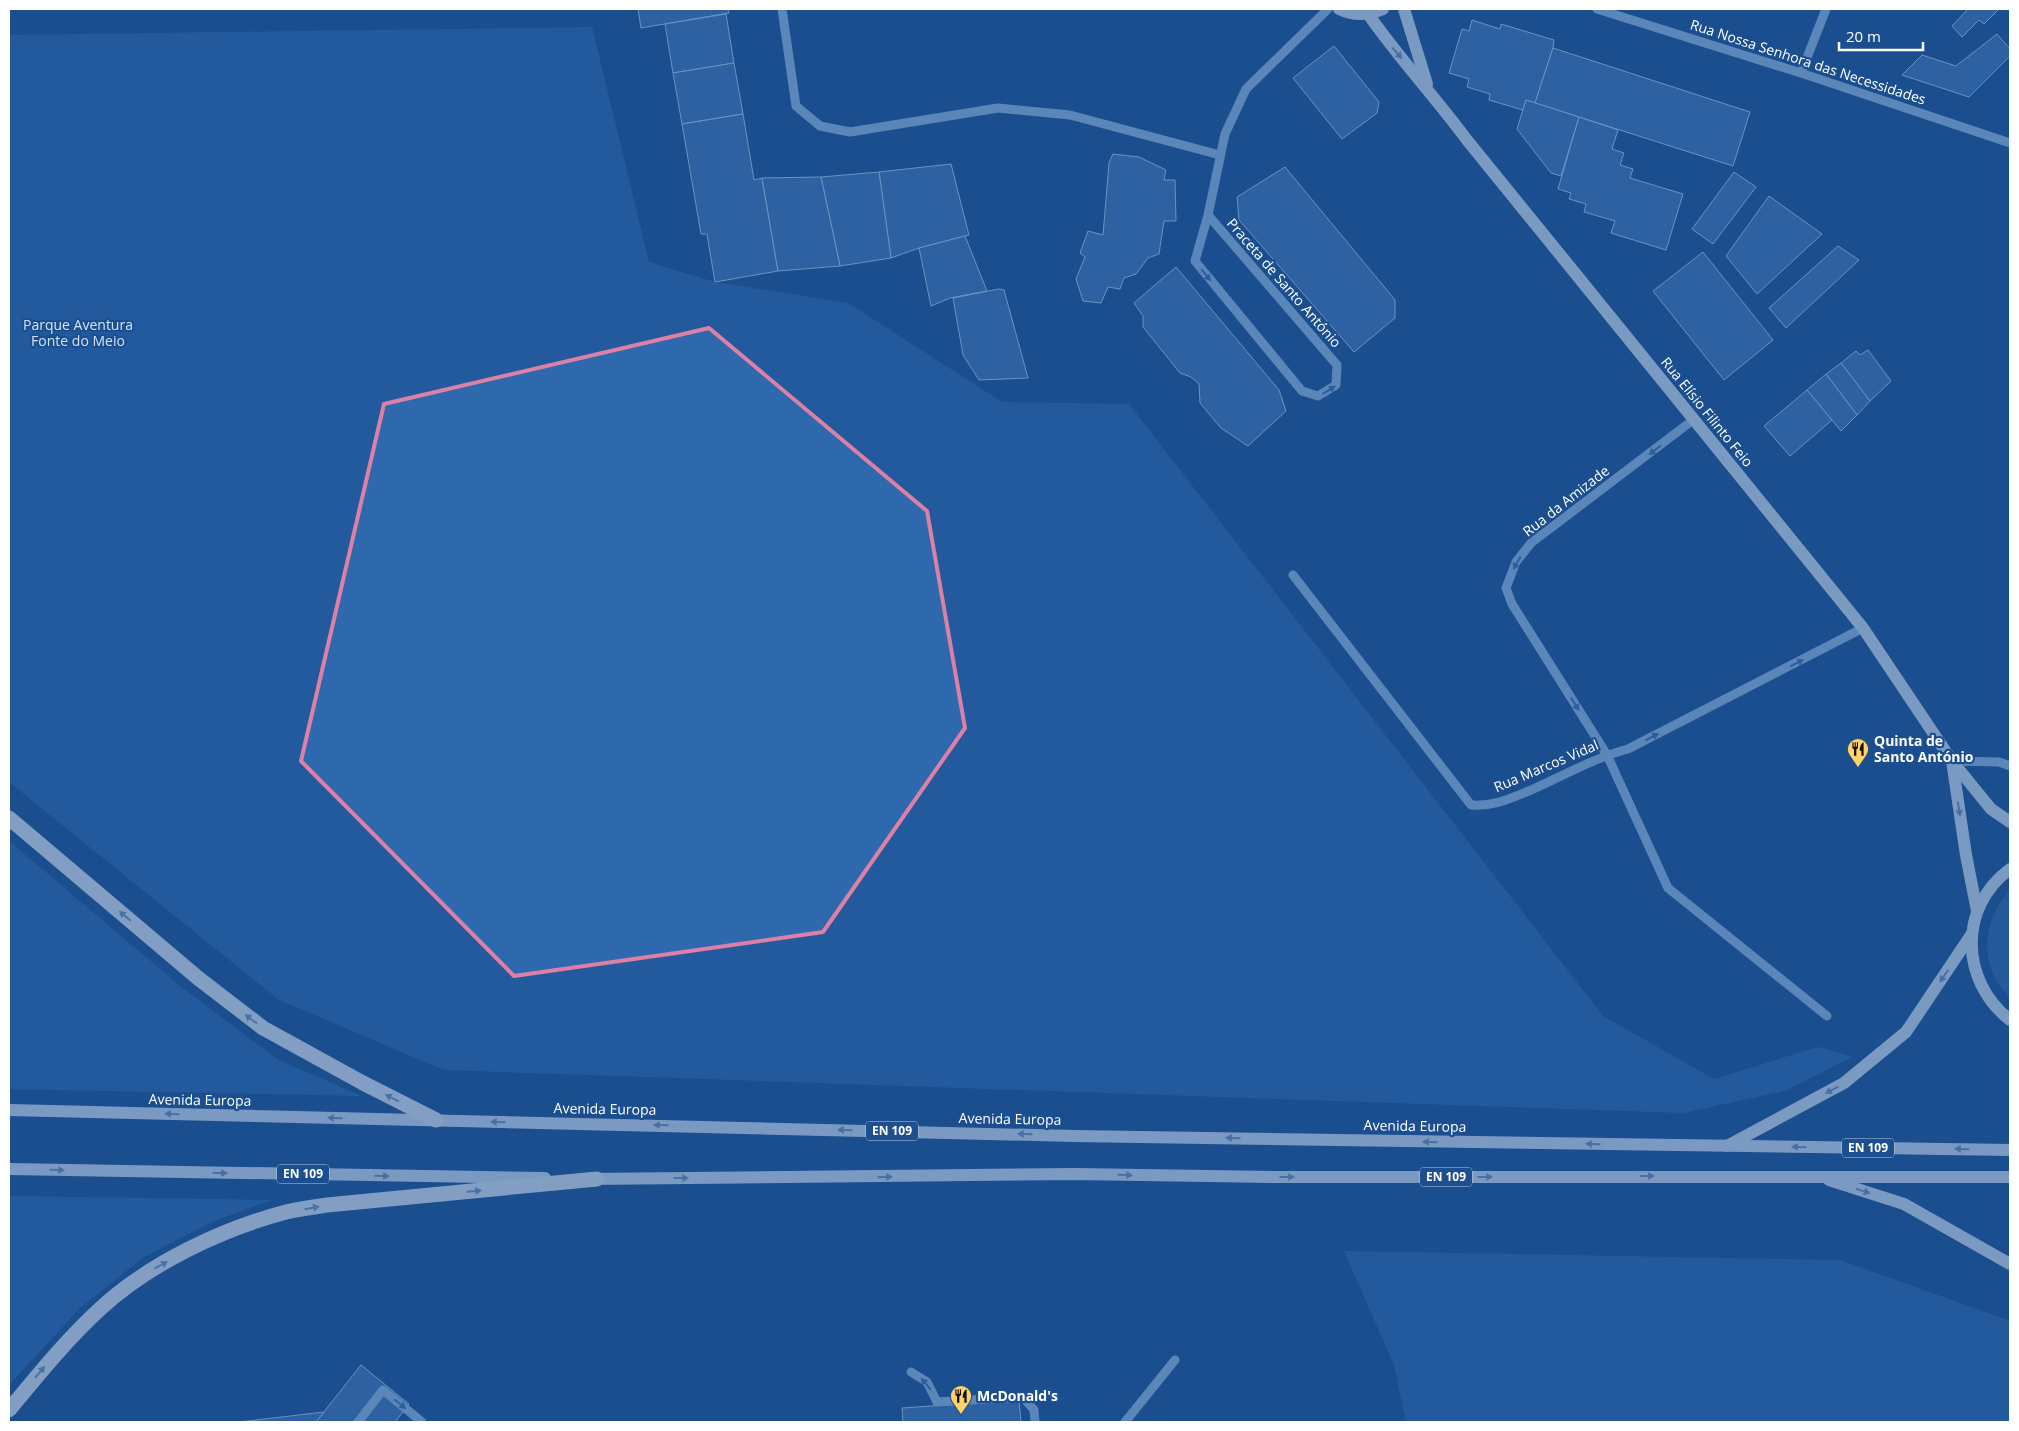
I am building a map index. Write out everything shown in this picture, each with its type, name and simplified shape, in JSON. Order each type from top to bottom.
[{"type":"highway","points":[[9,818],[198,978],[263,1028],[363,1083],[436,1120]]},
{"type":"highway","points":[[9,1410],[55,1355],[101,1308],[124,1289],[152,1270],[242,1226],[287,1212],[327,1205],[597,1179]]},
{"type":"main road","points":[[1339,9],[1356,14],[1368,14],[1384,9]]},
{"type":"main road","name":"Rua Elísio Filinto Feio","points":[[1404,9],[1429,89]]},
{"type":"main road","name":"Rua Elísio Filinto Feio","points":[[1368,14],[1389,43],[1429,89],[1474,148],[1693,420],[1863,628],[1952,761],[1991,808],[2010,822]]},
{"type":"main road","points":[[1952,761],[1966,855],[1977,911]]},
{"type":"main road","points":[[2010,869],[1990,888],[1977,911],[1971,935],[1972,960],[1981,987],[1998,1011],[2010,1020]]},
{"type":"main road","points":[[1726,1146],[1844,1083],[1906,1032],[1971,935]]},
{"type":"main road","name":"Avenida Europa","points":[[9,1110],[1074,1136],[2010,1150]]},
{"type":"main road","name":"EN 109","points":[[9,1169],[597,1179],[1076,1174],[1274,1177],[2010,1177]]},
{"type":"main road","points":[[1817,1177],[1904,1204],[2010,1264]]},
{"type":"street","points":[[782,9],[796,106],[820,126],[850,132],[998,108],[1070,114],[1220,155]]},
{"type":"street","name":"Praceta de Santo António","points":[[1208,215],[1337,365],[1336,386],[1318,396],[1302,391],[1195,261],[1208,215],[1224,134],[1246,89],[1328,9]]},
{"type":"street","name":"Rua Nossa Senhora das Necessidades","points":[[1597,9],[1801,73],[2010,144]]},
{"type":"street","points":[[1801,73],[1826,9]]},
{"type":"street","name":"Rua da Amizade","points":[[1607,755],[1512,604],[1506,588],[1516,562],[1531,543],[1693,420]]},
{"type":"street","name":"Rua Marcos Vidal","points":[[1293,575],[1471,805],[1485,806],[1504,801],[1607,755],[1628,749],[1863,628]]},
{"type":"street","points":[[1607,755],[1668,888],[1828,1016]]},
{"type":"street","points":[[1952,761],[1999,762],[2010,766]]},
{"type":"street","points":[[1124,1422],[1175,1360]]},
{"type":"street","points":[[911,1372],[927,1382],[937,1402],[1023,1397],[1034,1410],[1035,1422]]},
{"type":"street","points":[[358,1422],[383,1390],[422,1422]]},
{"type":"highlighted area","points":[[709,328],[927,511],[965,728],[823,932],[514,976],[301,761],[384,404]]},
{"type":"green space","name":"Parque Aventura Fonte do Meio","points":[[592,27],[649,262],[715,282],[848,303],[1002,402],[1129,404],[1603,1016],[1714,1079],[1818,1047],[1852,1057],[1785,1091],[1683,1113],[444,1070],[279,1000],[9,782],[9,35]]},
{"type":"green space","points":[[9,841],[180,986],[278,1060],[362,1096],[9,1089]]},
{"type":"green space","points":[[2010,890],[2010,998],[1997,982],[1991,968],[1987,944],[1991,921],[2002,900]]},
{"type":"green space","points":[[9,1196],[272,1200],[214,1221],[144,1257],[80,1308],[9,1385]]},
{"type":"green space","points":[[1344,1251],[1840,1260],[2010,1321],[2010,1422],[1406,1422],[1394,1365]]},
{"type":"building","points":[[638,9],[728,9],[729,13],[641,28]]},
{"type":"building","points":[[1968,9],[1998,10],[1984,24],[1979,20],[1962,37],[1952,26]]},
{"type":"building","points":[[726,14],[734,63],[673,73],[665,24]]},
{"type":"building","points":[[1472,20],[1500,29],[1501,24],[1554,40],[1535,103],[1526,100],[1523,110],[1489,100],[1490,94],[1467,87],[1469,79],[1449,73],[1462,29],[1469,31]]},
{"type":"building","points":[[1997,34],[2010,49],[2010,56],[1969,97],[1902,75],[1922,55],[1956,66]]},
{"type":"building","points":[[1334,46],[1379,102],[1377,113],[1342,139],[1293,78]]},
{"type":"building","points":[[1553,48],[1750,112],[1733,166],[1535,103]]},
{"type":"building","points":[[734,63],[743,114],[682,124],[673,73]]},
{"type":"building","points":[[1526,100],[1579,117],[1561,176],[1551,173],[1517,129]]},
{"type":"building","points":[[743,114],[754,180],[762,178],[778,271],[715,282],[707,234],[701,234],[682,124]]},
{"type":"building","points":[[1579,117],[1618,130],[1612,149],[1624,153],[1620,165],[1633,169],[1630,178],[1683,194],[1666,250],[1611,233],[1615,221],[1584,212],[1586,204],[1569,199],[1571,193],[1558,189]]},
{"type":"building","points":[[1113,154],[1139,157],[1166,170],[1164,180],[1175,180],[1176,221],[1164,221],[1159,254],[1148,258],[1136,274],[1124,278],[1120,289],[1108,287],[1101,303],[1083,301],[1076,279],[1085,257],[1080,253],[1088,231],[1103,235],[1109,163]]},
{"type":"building","points":[[951,164],[969,235],[919,248],[891,258],[879,172]]},
{"type":"building","points":[[1285,167],[1395,300],[1395,318],[1354,352],[1239,220],[1237,197]]},
{"type":"building","points":[[879,172],[891,258],[840,266],[821,177]]},
{"type":"building","points":[[1734,172],[1756,187],[1713,244],[1692,229]]},
{"type":"building","points":[[821,177],[840,266],[778,271],[762,178]]},
{"type":"building","points":[[1769,196],[1822,234],[1757,294],[1726,256]]},
{"type":"building","points":[[965,236],[987,291],[950,298],[931,306],[919,248]]},
{"type":"building","points":[[1838,246],[1859,260],[1786,328],[1769,308]]},
{"type":"building","points":[[1703,252],[1773,340],[1724,380],[1653,291]]},
{"type":"building","points":[[1176,267],[1279,390],[1286,411],[1248,446],[1221,428],[1200,403],[1199,384],[1191,377],[1180,373],[1143,327],[1143,316],[1134,303]]},
{"type":"building","points":[[999,289],[1004,290],[1028,378],[979,380],[963,355],[953,298]]},
{"type":"building","points":[[1868,350],[1891,381],[1870,401],[1841,363],[1856,351],[1860,355]]},
{"type":"building","points":[[1841,363],[1870,401],[1857,415],[1826,374]]},
{"type":"building","points":[[1826,374],[1857,415],[1841,431],[1807,390]]},
{"type":"building","points":[[1807,390],[1832,420],[1790,456],[1764,426]]},
{"type":"building","points":[[361,1365],[409,1404],[395,1422],[316,1422]]},
{"type":"building","name":"McDonald's","points":[[1019,1400],[1021,1422],[903,1422],[902,1408]]},
{"type":"building","points":[[324,1412],[316,1422],[239,1422]]},
{"type":"place","name":"Quinta de Santo António","points":[[1858,768]]},
{"type":"place","name":"McDonald's","points":[[961,1415]]}]
